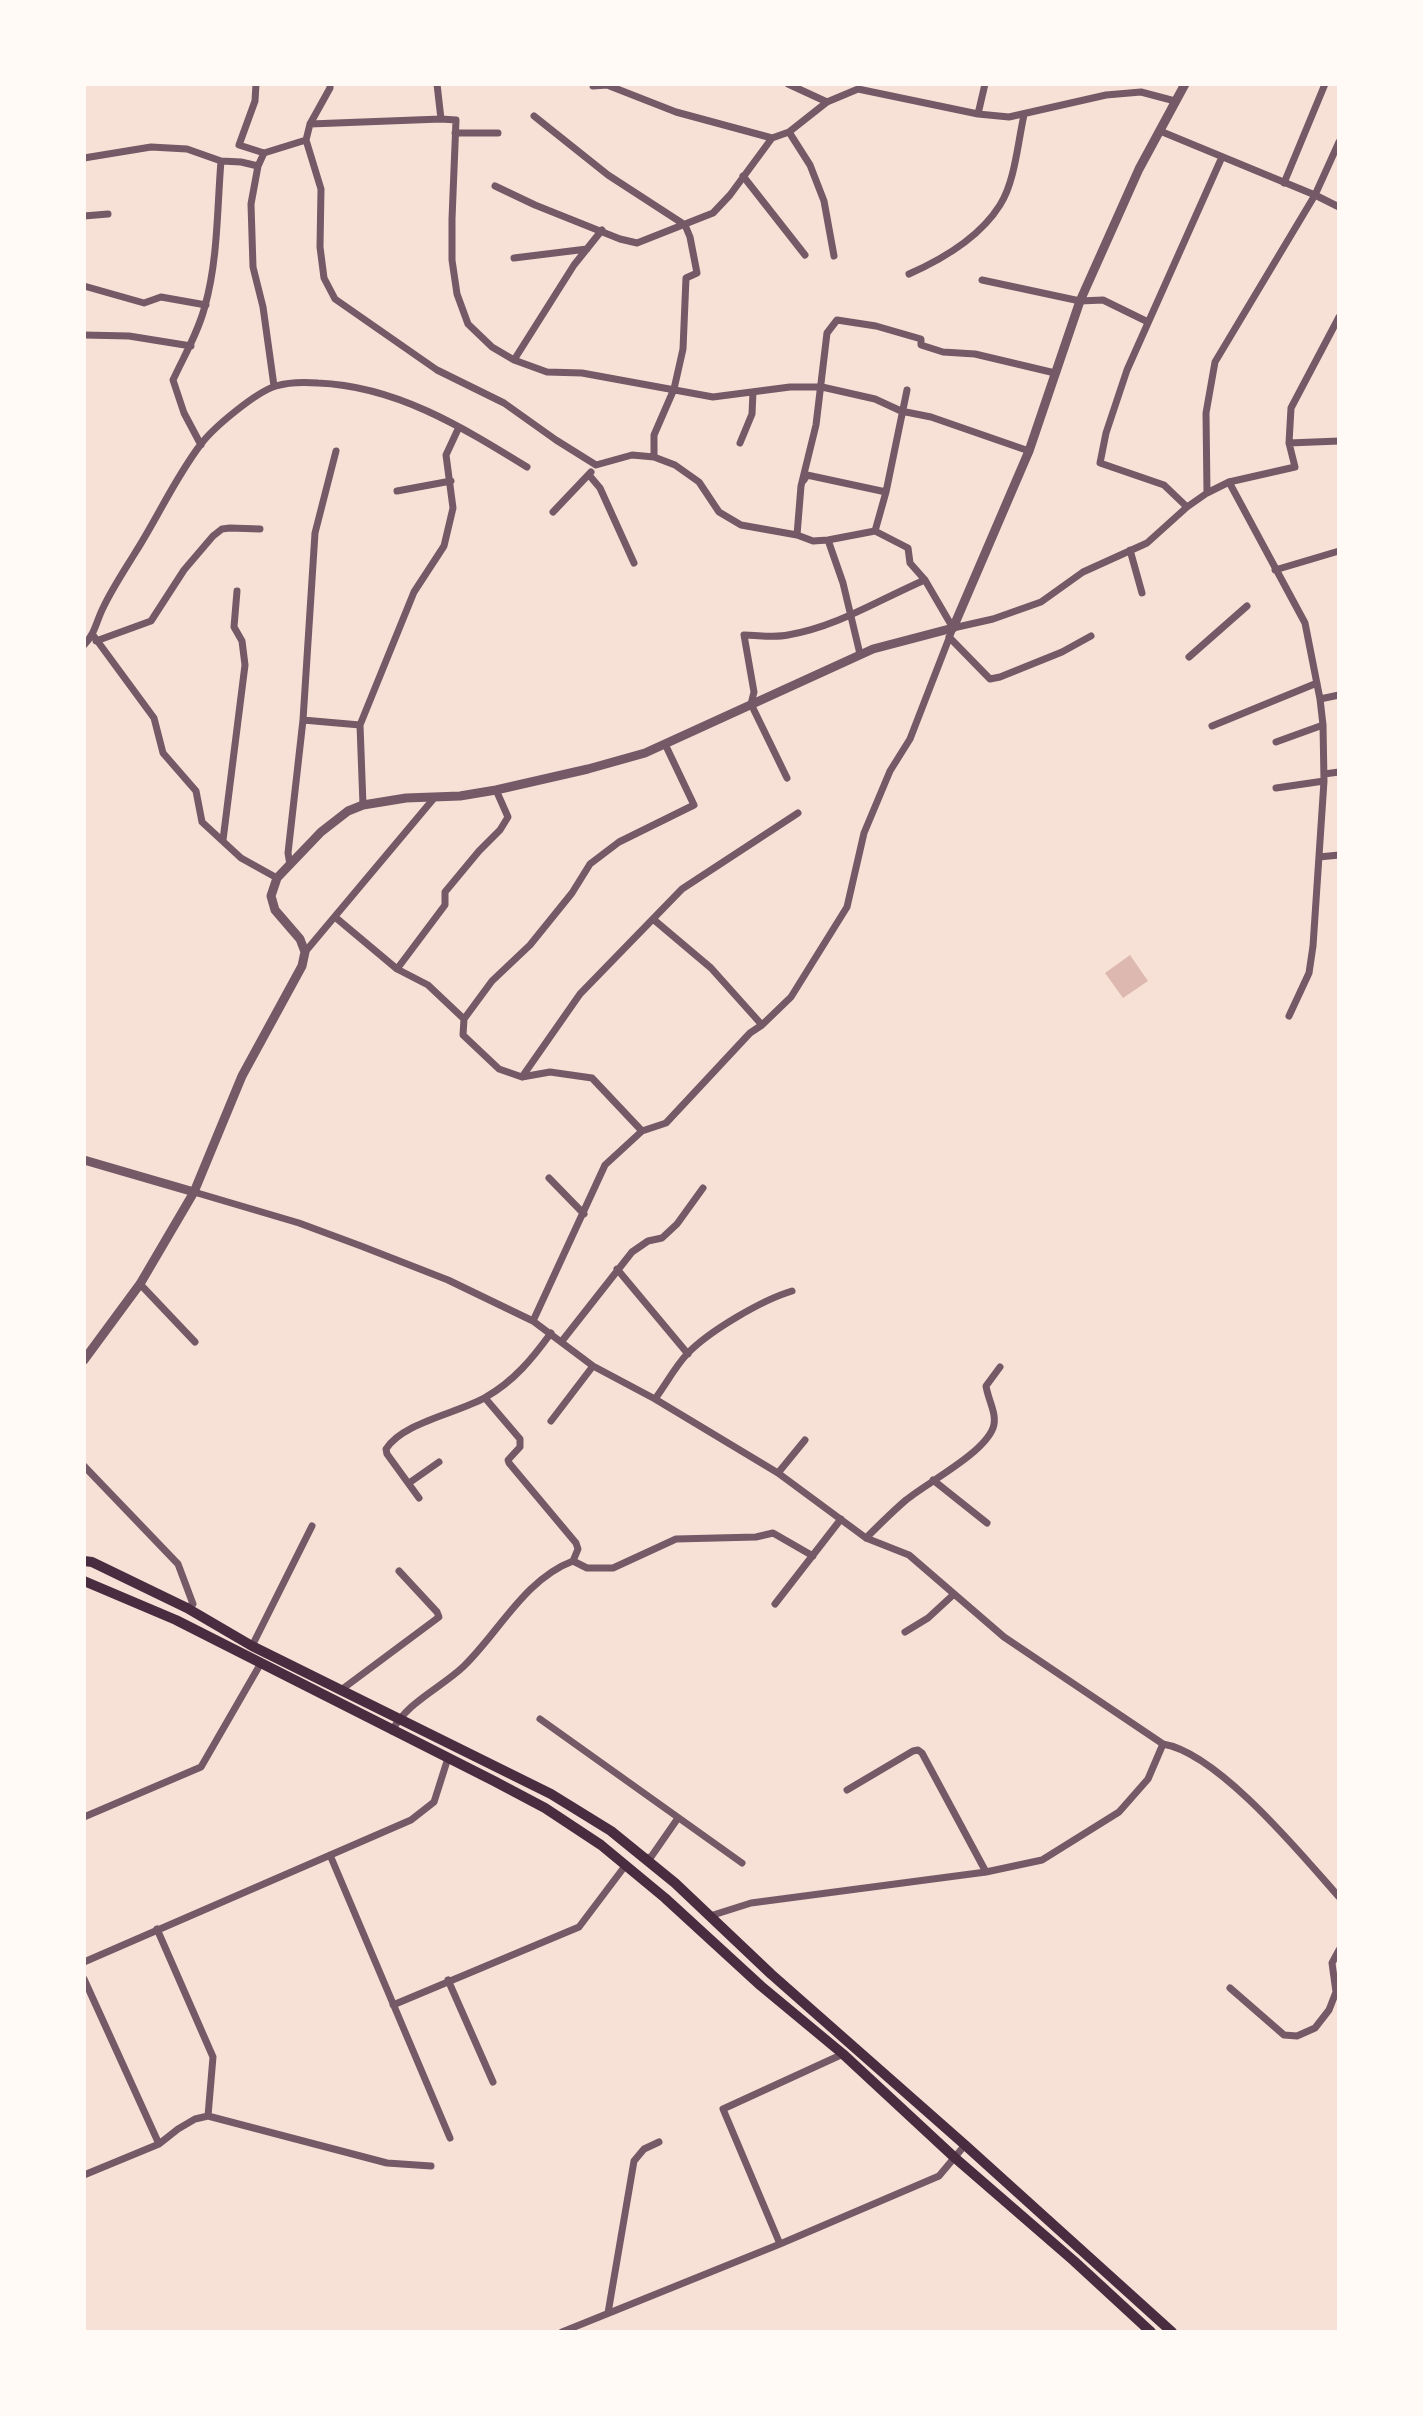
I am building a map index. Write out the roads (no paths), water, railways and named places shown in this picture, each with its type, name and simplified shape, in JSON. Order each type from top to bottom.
[{"type":"main road","points":[[84,1561],[92,1562],[187,1608],[252,1646],[551,1794],[611,1831],[675,1883],[771,1974],[965,2144],[1172,2332]]},
{"type":"main road","points":[[84,1581],[176,1620],[448,1758],[545,1808],[601,1845],[692,1920],[761,1986],[843,2054],[1151,2332]]},
{"type":"street","points":[[256,84],[255,102],[239,145],[264,153],[306,140]]},
{"type":"street","points":[[330,84],[310,124],[306,140],[321,189],[320,247],[324,278],[335,299],[437,370],[505,402],[556,440],[596,465]]},
{"type":"street","points":[[437,84],[441,119]]},
{"type":"street","points":[[788,84],[827,102]]},
{"type":"street","points":[[978,114],[985,84]]},
{"type":"street","points":[[533,1321],[605,1165],[642,1131],[666,1123],[750,1033],[790,997],[847,907],[864,833],[890,771],[910,739],[951,632],[1029,451],[1080,301],[1139,169],[1185,84]]},
{"type":"street","points":[[1284,183],[1325,84]]},
{"type":"street","points":[[593,86],[607,85],[676,112],[772,138]]},
{"type":"street","points":[[495,186],[535,205],[636,243],[713,213],[730,195],[772,138],[789,132],[827,102],[858,87],[978,114],[1009,117],[1106,95],[1141,92],[1174,101]]},
{"type":"street","points":[[909,274],[970,237],[1001,204],[1009,185],[1024,115]]},
{"type":"street","points":[[534,116],[608,175],[685,225],[690,237],[697,272],[686,278],[683,349],[674,389],[654,435],[654,457]]},
{"type":"street","points":[[310,124],[456,120],[452,260],[457,294],[468,324],[492,346],[514,360],[547,372],[582,373],[713,397],[822,387],[875,399],[901,411],[931,417],[1029,451]]},
{"type":"street","points":[[1160,131],[1339,207]]},
{"type":"street","points":[[789,132],[810,165],[824,201],[834,256]]},
{"type":"street","points":[[455,133],[498,133]]},
{"type":"street","points":[[1207,493],[1206,413],[1215,362],[1315,195],[1339,142]]},
{"type":"street","points":[[84,158],[150,147],[187,149],[221,162],[241,162],[258,166]]},
{"type":"street","points":[[264,153],[258,166],[251,204],[253,267],[263,307],[274,386]]},
{"type":"street","points":[[1187,507],[1164,485],[1100,463],[1106,433],[1127,370],[1222,157]]},
{"type":"street","points":[[201,445],[184,413],[173,380],[191,346],[206,305],[213,261],[221,162]]},
{"type":"street","points":[[743,176],[805,255]]},
{"type":"street","points":[[84,216],[108,214]]},
{"type":"street","points":[[514,360],[574,265],[601,230]]},
{"type":"street","points":[[514,258],[587,249]]},
{"type":"street","points":[[982,279],[1080,301],[1102,300],[1148,322]]},
{"type":"street","points":[[84,286],[144,303],[162,297],[206,305]]},
{"type":"street","points":[[305,952],[300,939],[273,904],[271,896],[277,878],[321,832],[348,811],[363,805],[406,798],[460,796],[496,790],[645,753],[873,649],[951,632],[1041,602],[1083,572],[1147,543],[1207,493],[1229,482],[1295,467],[1289,443],[1291,408],[1339,317]]},
{"type":"street","points":[[797,535],[801,485],[816,425],[827,333],[837,320],[901,332],[921,339],[921,345],[943,352],[975,354],[1055,373]]},
{"type":"street","points":[[84,335],[129,336],[191,346]]},
{"type":"street","points":[[277,878],[241,858],[202,822],[196,791],[163,753],[154,718],[95,638],[102,609],[201,445],[236,411],[274,386],[299,382],[337,384],[370,389],[411,403],[459,427],[527,467]]},
{"type":"street","points":[[875,531],[907,390]]},
{"type":"street","points":[[740,443],[752,414],[753,392]]},
{"type":"street","points":[[363,805],[360,725],[414,592],[444,546],[453,508],[452,481],[446,455],[459,427]]},
{"type":"street","points":[[1289,443],[1339,441]]},
{"type":"street","points":[[290,865],[288,853],[303,720],[315,533],[336,451]]},
{"type":"street","points":[[553,512],[596,465],[632,455],[654,457],[675,465],[699,482],[719,512],[741,525],[797,535],[813,541],[875,531],[908,548],[910,563],[925,580],[951,632],[990,679],[1062,652],[1091,636]]},
{"type":"street","points":[[589,475],[600,488],[634,563]]},
{"type":"street","points":[[801,485],[807,475],[886,492]]},
{"type":"street","points":[[397,491],[452,481]]},
{"type":"street","points":[[1229,482],[1305,623],[1323,725],[1324,778],[1309,973],[1289,1016]]},
{"type":"street","points":[[84,645],[95,638],[151,621],[184,570],[222,529],[260,529]]},
{"type":"street","points":[[828,540],[843,583],[860,654]]},
{"type":"street","points":[[1130,550],[1142,593]]},
{"type":"street","points":[[1275,570],[1339,551]]},
{"type":"street","points":[[787,778],[751,704],[754,692],[744,635],[786,636],[831,624],[925,580]]},
{"type":"street","points":[[223,840],[245,665],[242,641],[234,627],[237,591]]},
{"type":"street","points":[[1189,657],[1247,606]]},
{"type":"street","points":[[1213,726],[1317,683]]},
{"type":"street","points":[[1320,699],[1339,695]]},
{"type":"street","points":[[303,720],[360,725]]},
{"type":"street","points":[[1276,742],[1323,725]]},
{"type":"street","points":[[642,1131],[592,1078],[550,1072],[522,1077],[499,1069],[463,1035],[464,1019],[492,981],[538,935],[572,893],[590,864],[619,842],[694,805],[666,744]]},
{"type":"street","points":[[1276,788],[1324,778],[1339,772]]},
{"type":"street","points":[[397,969],[446,905],[445,892],[500,830],[508,817],[496,790]]},
{"type":"street","points":[[84,1360],[140,1284],[194,1192],[242,1076],[302,966],[305,952],[435,797]]},
{"type":"street","points":[[522,1077],[580,993],[682,889],[798,813]]},
{"type":"street","points":[[1319,857],[1339,855]]},
{"type":"street","points":[[335,917],[397,969],[428,985],[464,1019]]},
{"type":"street","points":[[653,919],[711,968],[762,1025]]},
{"type":"street","points":[[84,1160],[299,1223],[448,1280],[533,1321],[593,1366],[655,1399],[778,1473],[866,1538],[909,1555],[1004,1637],[1163,1744],[1177,1746],[1219,1772],[1305,1858],[1339,1897]]},
{"type":"street","points":[[549,1178],[584,1214]]},
{"type":"street","points":[[562,1341],[632,1252],[648,1241],[662,1238],[677,1224],[703,1188]]},
{"type":"street","points":[[617,1269],[688,1354]]},
{"type":"street","points":[[140,1284],[195,1342]]},
{"type":"street","points":[[655,1399],[688,1354],[706,1337],[773,1296],[792,1291]]},
{"type":"street","points":[[419,1498],[387,1454],[389,1444],[413,1428],[485,1398],[518,1376],[551,1333]]},
{"type":"street","points":[[551,1421],[593,1366]]},
{"type":"street","points":[[866,1538],[905,1501],[965,1459],[989,1436],[994,1426],[994,1414],[986,1386],[1000,1367]]},
{"type":"street","points":[[392,1731],[399,1718],[464,1666],[533,1587],[561,1566],[573,1561],[578,1549],[576,1543],[509,1463],[520,1447],[520,1438],[485,1398]]},
{"type":"street","points":[[778,1473],[805,1440]]},
{"type":"street","points":[[409,1483],[439,1462]]},
{"type":"street","points":[[84,1466],[178,1563],[193,1604],[187,1608]]},
{"type":"street","points":[[933,1480],[987,1523]]},
{"type":"street","points":[[775,1604],[841,1519]]},
{"type":"street","points":[[252,1646],[312,1526]]},
{"type":"street","points":[[573,1561],[587,1568],[613,1568],[676,1539],[773,1534],[813,1556]]},
{"type":"street","points":[[341,1690],[439,1617],[438,1612],[399,1571]]},
{"type":"street","points":[[905,1632],[928,1618],[953,1595]]},
{"type":"street","points":[[84,1817],[201,1767],[261,1663]]},
{"type":"street","points":[[540,1719],[742,1863]]},
{"type":"street","points":[[710,1916],[751,1903],[986,1872],[1042,1860],[1119,1812],[1148,1779],[1163,1744]]},
{"type":"street","points":[[847,1790],[918,1750],[986,1872]]},
{"type":"street","points":[[84,1962],[411,1820],[434,1801],[448,1758]]},
{"type":"street","points":[[643,1858],[651,1857],[678,1818]]},
{"type":"street","points":[[330,1855],[450,2138]]},
{"type":"street","points":[[393,2005],[447,1980],[579,1927],[625,1866]]},
{"type":"street","points":[[157,1929],[213,2057],[208,2116]]},
{"type":"street","points":[[1230,1988],[1284,2035],[1297,2036],[1315,2028],[1329,2010],[1336,1992],[1332,1963],[1339,1950]]},
{"type":"street","points":[[84,1979],[159,2144]]},
{"type":"street","points":[[447,1980],[493,2082]]},
{"type":"street","points":[[780,2244],[723,2109],[843,2054]]},
{"type":"street","points":[[84,2175],[159,2144],[195,2119],[208,2116],[387,2163],[431,2166]]},
{"type":"street","points":[[608,2313],[634,2161],[644,2149],[659,2142]]},
{"type":"street","points":[[562,2332],[939,2176],[965,2144]]}]
